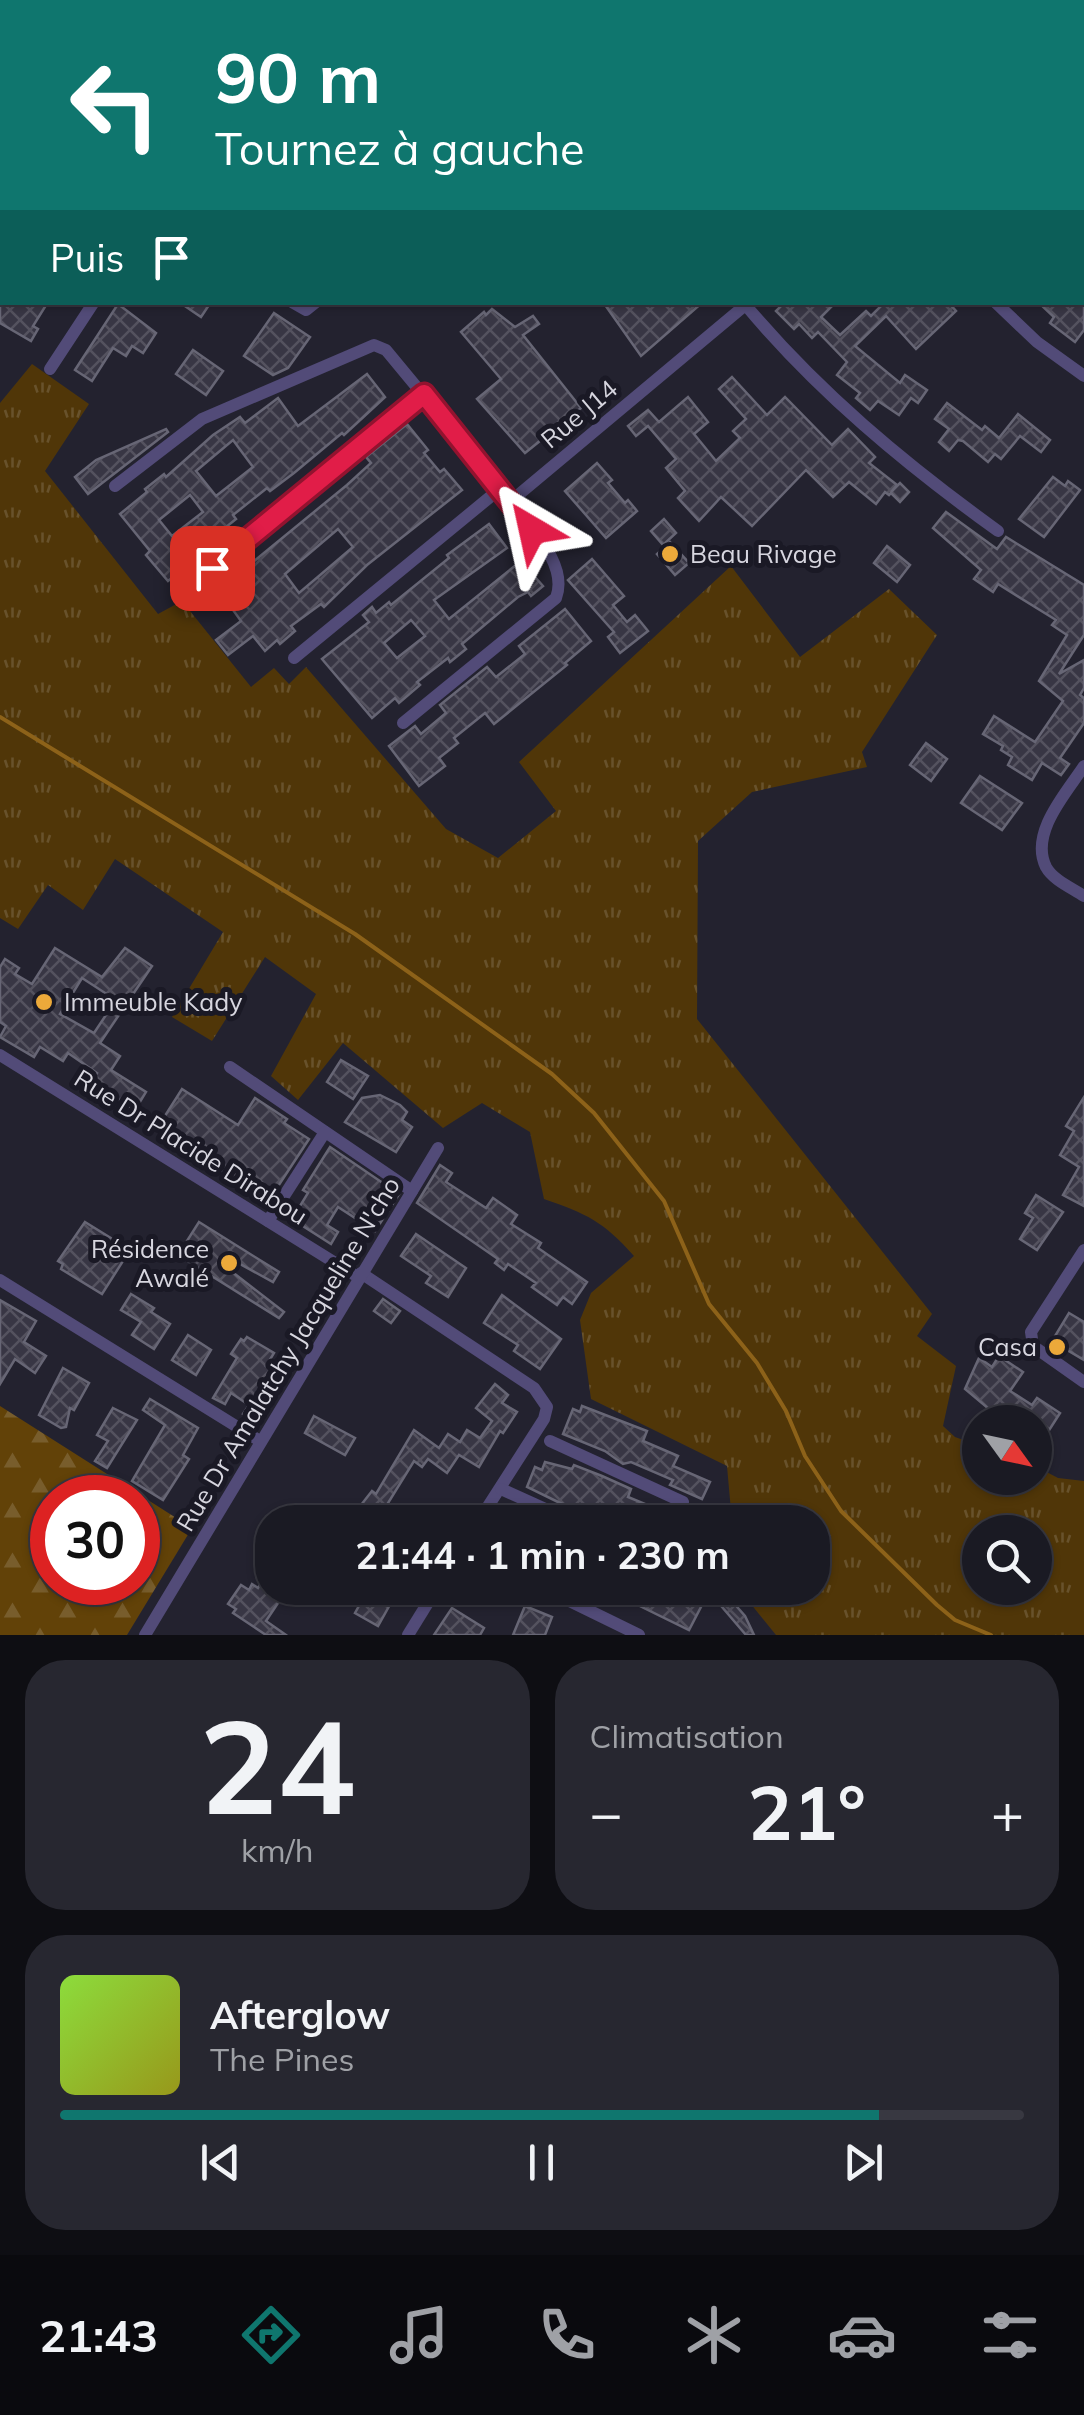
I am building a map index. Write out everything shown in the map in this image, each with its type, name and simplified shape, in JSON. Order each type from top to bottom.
[{"type":"street","points":[[50,369],[92,305]]},
{"type":"street","name":"Rue J14","points":[[511,501],[745,305]]},
{"type":"street","points":[[747,305],[846,410],[910,466],[998,532]]},
{"type":"street","points":[[998,305],[1037,342],[1084,376]]},
{"type":"street","points":[[115,486],[202,419],[374,345],[386,350],[511,501],[555,564],[560,588],[556,598],[403,723]]},
{"type":"street","points":[[181,593],[424,394]]},
{"type":"street","points":[[294,658],[501,488]]},
{"type":"street","points":[[1084,766],[1052,815],[1042,848],[1049,872],[1084,896]]},
{"type":"street","name":"Rue Dr Placide Dirabou","points":[[0,1055],[360,1275],[534,1388],[547,1414],[500,1489]]},
{"type":"street","points":[[230,1067],[412,1191]]},
{"type":"street","points":[[268,1222],[325,1132]]},
{"type":"street","name":"Rue Dr Amalatchy Jacqueline N'cho","points":[[144,1635],[438,1148]]},
{"type":"street","points":[[1084,1250],[1031,1332],[1033,1346],[1084,1382]]},
{"type":"street","points":[[0,1280],[260,1441]]},
{"type":"street","points":[[550,1441],[683,1502],[682,1505]]},
{"type":"street","points":[[489,1505],[500,1489],[536,1505]]},
{"type":"street","points":[[408,1635],[427,1605]]},
{"type":"street","points":[[578,1605],[639,1635]]},
{"type":"green space","points":[[32,364],[89,404],[45,471],[158,614],[182,601],[251,687],[274,668],[289,684],[306,667],[446,829],[498,858],[556,811],[519,762],[731,566],[800,657],[889,589],[937,635],[862,752],[867,767],[752,792],[698,841],[697,1019],[932,1314],[917,1336],[956,1366],[943,1426],[962,1440],[962,1495],[1052,1495],[1052,1475],[1084,1481],[1084,1635],[776,1635],[752,1605],[830,1605],[830,1505],[730,1505],[727,1466],[591,1399],[580,1320],[591,1293],[634,1256],[594,1220],[544,1199],[530,1132],[482,1103],[443,1128],[343,1043],[298,1100],[271,1076],[316,994],[265,957],[212,1041],[172,1017],[223,932],[115,859],[83,910],[48,885],[18,929],[0,918],[0,403]]},
{"type":"green space","points":[[0,1406],[109,1475],[30,1475],[30,1605],[145,1605],[127,1635],[0,1635]]},
{"type":"green space","points":[[160,1508],[192,1528],[160,1581]]},
{"type":"building","points":[[0,305],[46,305],[33,326],[38,329],[31,341],[0,323]]},
{"type":"building","points":[[117,305],[156,333],[143,353],[132,346],[126,356],[113,348],[92,381],[75,370]]},
{"type":"building","points":[[183,305],[209,305],[201,317]]},
{"type":"building","points":[[605,305],[700,305],[641,356]]},
{"type":"building","points":[[782,305],[833,305],[821,317],[840,335],[866,311],[871,316],[882,305],[951,305],[956,311],[916,349],[886,316],[855,346],[900,383],[905,375],[927,390],[918,403],[911,398],[899,415],[878,401],[870,410],[856,398],[860,393],[837,375],[847,362],[818,332],[812,338],[799,324],[794,329],[776,311]]},
{"type":"building","points":[[1041,305],[1084,305],[1084,330],[1075,342],[1050,323],[1054,317]]},
{"type":"building","points":[[492,309],[515,327],[533,316],[539,324],[523,335],[581,408],[525,453],[477,399],[501,379],[461,332]]},
{"type":"building","points":[[274,313],[310,337],[288,368],[273,375],[244,356]]},
{"type":"building","points":[[193,350],[223,371],[206,395],[176,374]]},
{"type":"building","points":[[367,374],[385,397],[344,435],[233,515],[236,519],[184,561],[188,565],[168,581],[120,514],[213,435],[240,417],[245,423],[278,398],[298,426]],"holes":[[[233,440],[253,467],[216,496],[196,471]],[[190,495],[203,512],[172,536],[159,520]]]},
{"type":"building","points":[[732,377],[767,415],[785,397],[832,445],[848,429],[875,457],[869,463],[897,485],[891,492],[900,483],[909,492],[900,502],[885,492],[876,504],[849,482],[833,497],[806,470],[752,526],[721,497],[699,521],[678,498],[685,491],[666,468],[676,459],[648,426],[636,436],[628,426],[648,410],[659,422],[688,397],[708,422],[694,434],[716,461],[740,438],[733,431],[746,419],[719,389]]},
{"type":"building","points":[[947,403],[999,438],[1018,414],[1050,440],[1041,452],[1020,436],[1001,459],[995,454],[988,462],[963,441],[958,440],[949,451],[939,442],[949,429],[935,419]]},
{"type":"building","points":[[407,424],[428,450],[424,453],[462,490],[367,565],[324,607],[321,604],[291,626],[295,631],[280,644],[277,640],[265,651],[253,636],[228,655],[216,640],[241,621],[221,588],[347,485],[371,463],[366,457]],"holes":[[[338,529],[353,547],[299,593],[285,574]]]},
{"type":"building","points":[[166,429],[168,432],[88,494],[75,477],[96,460]]},
{"type":"building","points":[[597,463],[612,480],[608,483],[637,511],[606,538],[565,491]]},
{"type":"building","points":[[1053,477],[1080,490],[1044,537],[1019,519]]},
{"type":"building","points":[[946,512],[997,549],[1006,537],[1084,585],[1084,635],[1059,674],[1084,660],[1084,688],[1080,695],[1084,698],[1084,723],[1060,758],[1069,764],[1061,775],[1042,763],[1032,780],[1008,765],[1012,757],[1001,750],[1003,746],[983,734],[994,716],[1035,742],[1063,701],[1039,681],[1067,635],[1052,625],[1056,620],[998,584],[993,592],[974,579],[981,570],[933,528]]},
{"type":"building","points":[[664,519],[676,533],[663,545],[651,531]]},
{"type":"building","points":[[489,524],[507,548],[434,600],[449,619],[521,561],[543,586],[531,596],[528,592],[518,597],[462,644],[466,649],[417,682],[420,685],[399,703],[395,698],[372,718],[322,659],[369,622],[363,615],[372,607],[376,613],[389,602],[391,605],[449,558],[447,555]],"holes":[[[411,620],[425,636],[397,658],[384,643]]]},
{"type":"building","points":[[670,542],[689,563],[675,575],[657,554]]},
{"type":"building","points":[[887,546],[910,565],[897,582],[874,563]]},
{"type":"building","points":[[592,559],[624,596],[613,605],[627,622],[635,615],[648,631],[620,653],[608,637],[614,632],[568,580]]},
{"type":"building","points":[[565,609],[591,641],[494,724],[485,713],[454,738],[458,743],[439,758],[445,766],[419,786],[389,746],[415,726],[421,734],[446,713],[440,705],[487,667],[496,677],[525,654],[519,646]]},
{"type":"building","points":[[926,743],[947,759],[931,781],[910,765]]},
{"type":"building","points":[[980,776],[1022,803],[1002,830],[961,803]]},
{"type":"building","points":[[55,948],[102,977],[125,948],[152,966],[100,1043],[120,1056],[111,1070],[146,1092],[135,1110],[110,1094],[93,1079],[97,1073],[68,1053],[63,1061],[40,1047],[34,1057],[0,1037],[6,1026],[0,1022],[0,967],[5,959],[19,968],[15,974],[32,984]],"holes":[[[82,978],[116,1000],[94,1033],[60,1014]]]},
{"type":"building","points":[[341,1060],[368,1076],[353,1099],[327,1082]]},
{"type":"building","points":[[182,1089],[238,1125],[255,1098],[309,1139],[269,1200],[208,1162],[212,1155],[161,1122]]},
{"type":"building","points":[[380,1095],[407,1112],[402,1120],[412,1127],[396,1152],[345,1122],[362,1098]]},
{"type":"building","points":[[1084,1097],[1084,1206],[1063,1195],[1079,1167],[1060,1155],[1074,1131],[1066,1126]]},
{"type":"building","points":[[330,1147],[399,1194],[375,1231],[338,1207],[327,1225],[338,1232],[331,1244],[292,1219],[308,1193],[303,1190]]},
{"type":"building","points":[[440,1165],[452,1173],[446,1182],[486,1208],[493,1198],[517,1215],[511,1224],[541,1243],[538,1248],[587,1282],[572,1304],[563,1297],[557,1305],[532,1287],[536,1283],[508,1264],[504,1270],[495,1263],[498,1259],[417,1203]]},
{"type":"building","points":[[1036,1195],[1063,1212],[1037,1250],[1020,1239],[1033,1218],[1025,1213]]},
{"type":"building","points":[[85,1222],[130,1250],[102,1294],[61,1269],[63,1264],[58,1261]]},
{"type":"building","name":"Résidence Awalé","points":[[199,1222],[279,1272],[273,1282],[227,1257],[222,1264],[284,1312],[279,1318],[178,1255]]},
{"type":"building","points":[[416,1234],[466,1268],[448,1297],[426,1283],[431,1276],[401,1256]]},
{"type":"building","points":[[131,1294],[170,1324],[154,1349],[132,1335],[141,1322],[121,1310]]},
{"type":"building","points":[[502,1295],[561,1339],[540,1369],[514,1351],[518,1345],[484,1323]]},
{"type":"building","points":[[383,1299],[400,1311],[391,1323],[374,1311]]},
{"type":"building","points":[[0,1300],[36,1321],[24,1342],[46,1356],[35,1373],[15,1359],[0,1384]]},
{"type":"building","points":[[1069,1313],[1084,1322],[1084,1360],[1052,1341]]},
{"type":"building","points":[[188,1335],[211,1350],[196,1375],[172,1360]]},
{"type":"building","points":[[247,1337],[274,1353],[266,1366],[283,1377],[256,1423],[243,1414],[249,1405],[231,1393],[225,1404],[213,1398],[237,1358],[231,1354]]},
{"type":"building","points":[[999,1356],[1023,1372],[1010,1391],[1032,1405],[984,1405],[965,1389],[979,1358],[992,1367]]},
{"type":"building","points":[[63,1368],[89,1383],[74,1410],[70,1408],[66,1427],[61,1428],[39,1415]]},
{"type":"building","points":[[495,1384],[508,1395],[502,1403],[517,1412],[503,1433],[500,1431],[479,1467],[459,1455],[447,1473],[428,1459],[422,1467],[414,1461],[390,1505],[361,1505],[372,1491],[376,1494],[414,1430],[439,1448],[448,1434],[460,1442],[467,1430],[480,1438],[492,1421],[476,1408]]},
{"type":"building","points":[[150,1399],[198,1428],[183,1455],[189,1459],[163,1500],[160,1475],[136,1475],[165,1425],[143,1410]]},
{"type":"building","points":[[582,1406],[647,1431],[643,1441],[678,1456],[673,1466],[710,1482],[702,1499],[670,1485],[673,1480],[631,1462],[623,1464],[605,1451],[563,1434],[573,1409],[580,1412]]},
{"type":"building","points":[[113,1408],[137,1420],[107,1468],[95,1461],[108,1441],[97,1435]]},
{"type":"building","points":[[1052,1408],[1060,1413],[1052,1426]]},
{"type":"building","points":[[314,1416],[355,1438],[345,1455],[305,1433]]},
{"type":"building","points":[[545,1462],[572,1469],[574,1465],[631,1489],[628,1497],[648,1505],[566,1505],[527,1487],[535,1467],[542,1470]]},
{"type":"building","points":[[252,1584],[255,1605],[277,1605],[266,1621],[286,1635],[266,1635],[233,1613],[236,1609],[228,1604],[241,1585],[249,1590]]},
{"type":"building","points":[[359,1605],[390,1605],[378,1626],[355,1613]]},
{"type":"building","points":[[638,1605],[702,1605],[689,1630]]},
{"type":"building","points":[[735,1605],[754,1635],[746,1635],[722,1607]]},
{"type":"building","points":[[525,1606],[552,1617],[545,1635],[513,1635]]},
{"type":"building","points":[[452,1608],[484,1628],[480,1635],[434,1635]]},
{"type":"waterway","points":[[0,717],[355,934],[552,1074],[594,1113],[664,1201],[709,1304],[757,1363],[786,1411],[805,1456],[841,1511],[955,1620],[991,1635]]},
{"type":"place","name":"Beau Rivage","points":[[670,554]]},
{"type":"place","name":"Immeuble Kady","points":[[44,1002]]},
{"type":"place","name":"Résidence Awalé","points":[[229,1263]]},
{"type":"place","name":"Casa","points":[[1057,1347]]},
{"type":"route","points":[[212,568],[424,394],[532,530]]}]
